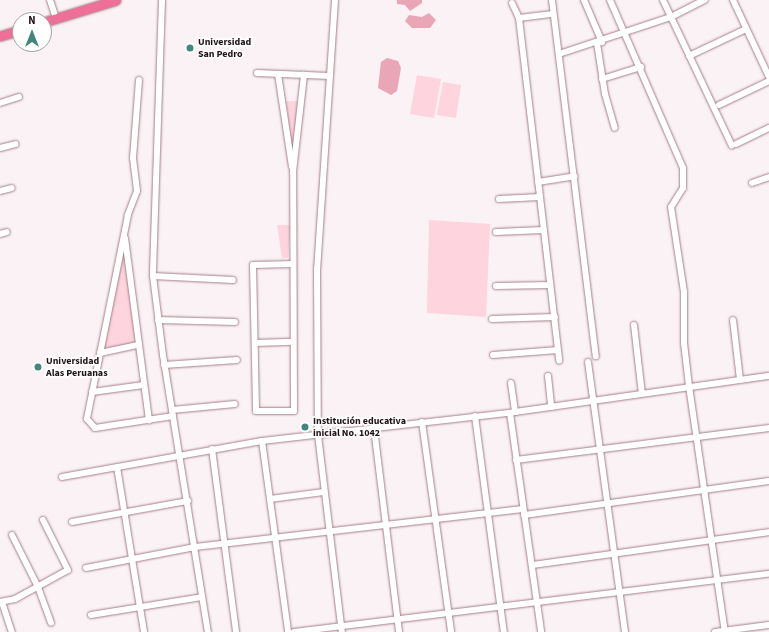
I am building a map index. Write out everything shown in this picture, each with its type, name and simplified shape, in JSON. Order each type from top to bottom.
[{"type":"highway","points":[[52,20],[101,2],[116,0]]},
{"type":"highway","points":[[0,36],[12,32]]},
{"type":"street","points":[[50,0],[56,19]]},
{"type":"street","points":[[162,0],[153,276],[164,365],[188,501],[208,632]]},
{"type":"street","points":[[334,0],[317,268],[318,435],[341,629]]},
{"type":"street","points":[[552,0],[575,176],[596,356]]},
{"type":"street","points":[[584,0],[600,42],[602,79],[615,128]]},
{"type":"street","points":[[610,0],[641,67],[685,180],[671,207],[684,292],[684,343],[689,386],[707,490],[725,631]]},
{"type":"street","points":[[663,0],[689,56],[734,145],[769,128]]},
{"type":"street","points":[[559,54],[600,42],[672,17],[705,0]]},
{"type":"street","points":[[733,0],[769,77]]},
{"type":"street","points":[[512,3],[519,18],[559,361]]},
{"type":"street","points":[[519,18],[553,14]]},
{"type":"street","points":[[689,56],[746,29]]},
{"type":"street","points":[[602,79],[641,67]]},
{"type":"street","points":[[257,73],[330,76]]},
{"type":"street","points":[[278,74],[293,172]]},
{"type":"street","points":[[293,264],[253,265],[256,411],[294,411],[293,172],[304,75]]},
{"type":"street","points":[[139,80],[133,158],[137,191],[124,234],[87,414],[91,427],[149,420],[173,413],[235,404]]},
{"type":"street","points":[[719,105],[769,81]]},
{"type":"street","points":[[0,103],[19,97]]},
{"type":"street","points":[[0,148],[16,144]]},
{"type":"street","points":[[538,182],[575,176]]},
{"type":"street","points":[[752,183],[769,177]]},
{"type":"street","points":[[0,191],[12,188]]},
{"type":"street","points":[[498,199],[540,197]]},
{"type":"street","points":[[496,232],[544,230]]},
{"type":"street","points":[[0,234],[7,232]]},
{"type":"street","points":[[124,234],[149,420]]},
{"type":"street","points":[[153,276],[233,280]]},
{"type":"street","points":[[496,286],[550,285]]},
{"type":"street","points":[[492,319],[554,317]]},
{"type":"street","points":[[158,320],[235,322]]},
{"type":"street","points":[[733,320],[740,380]]},
{"type":"street","points":[[634,326],[642,394]]},
{"type":"street","points":[[255,343],[293,342]]},
{"type":"street","points":[[100,353],[138,345]]},
{"type":"street","points":[[493,354],[558,350]]},
{"type":"street","points":[[164,365],[237,360]]},
{"type":"street","points":[[588,362],[616,553],[625,632]]},
{"type":"street","points":[[548,376],[551,407]]},
{"type":"street","points":[[62,477],[180,453],[262,441],[595,402],[689,386],[769,376]]},
{"type":"street","points":[[511,383],[516,460],[538,602],[541,632]]},
{"type":"street","points":[[92,392],[144,385]]},
{"type":"street","points":[[475,416],[486,513],[504,632]]},
{"type":"street","points":[[422,422],[451,632]]},
{"type":"street","points":[[374,428],[384,524],[399,632]]},
{"type":"street","points":[[516,460],[769,428]]},
{"type":"street","points":[[262,441],[288,632]]},
{"type":"street","points":[[212,449],[223,544],[236,632]]},
{"type":"street","points":[[117,467],[144,632]]},
{"type":"street","points":[[86,568],[195,547],[486,513],[524,512],[609,504],[769,481]]},
{"type":"street","points":[[270,499],[324,492]]},
{"type":"street","points":[[72,522],[125,514],[188,501]]},
{"type":"street","points":[[12,632],[1,602],[38,587],[68,570],[43,520]]},
{"type":"street","points":[[532,565],[769,532]]},
{"type":"street","points":[[12,535],[38,587],[51,623]]},
{"type":"street","points":[[294,632],[341,629],[397,618],[620,593],[769,574]]},
{"type":"street","points":[[91,615],[202,597]]},
{"type":"street","points":[[715,632],[769,625]]},
{"type":"shaded area","points":[[397,0],[422,0],[422,3],[410,11],[405,5],[397,4]]},
{"type":"shaded area","points":[[429,13],[436,20],[430,28],[412,28],[405,21],[409,15],[422,17]]},
{"type":"shaded area","points":[[387,58],[398,61],[401,68],[397,91],[391,95],[378,88],[381,62]]},
{"type":"shaded area","points":[[417,75],[441,79],[434,118],[410,114]]},
{"type":"shaded area","points":[[443,82],[461,85],[456,118],[437,115]]},
{"type":"shaded area","points":[[286,101],[298,101],[293,156]]},
{"type":"shaded area","points":[[429,220],[490,224],[486,317],[427,313]]},
{"type":"shaded area","points":[[277,225],[290,225],[288,258],[282,258]]},
{"type":"shaded area","points":[[124,252],[136,344],[103,350]]},
{"type":"place","name":"Universidad San Pedro","points":[[190,48]]},
{"type":"place","name":"Universidad Alas Peruanas","points":[[38,367]]},
{"type":"place","name":"Institución educativa inicial No. 1042","points":[[305,427]]}]
